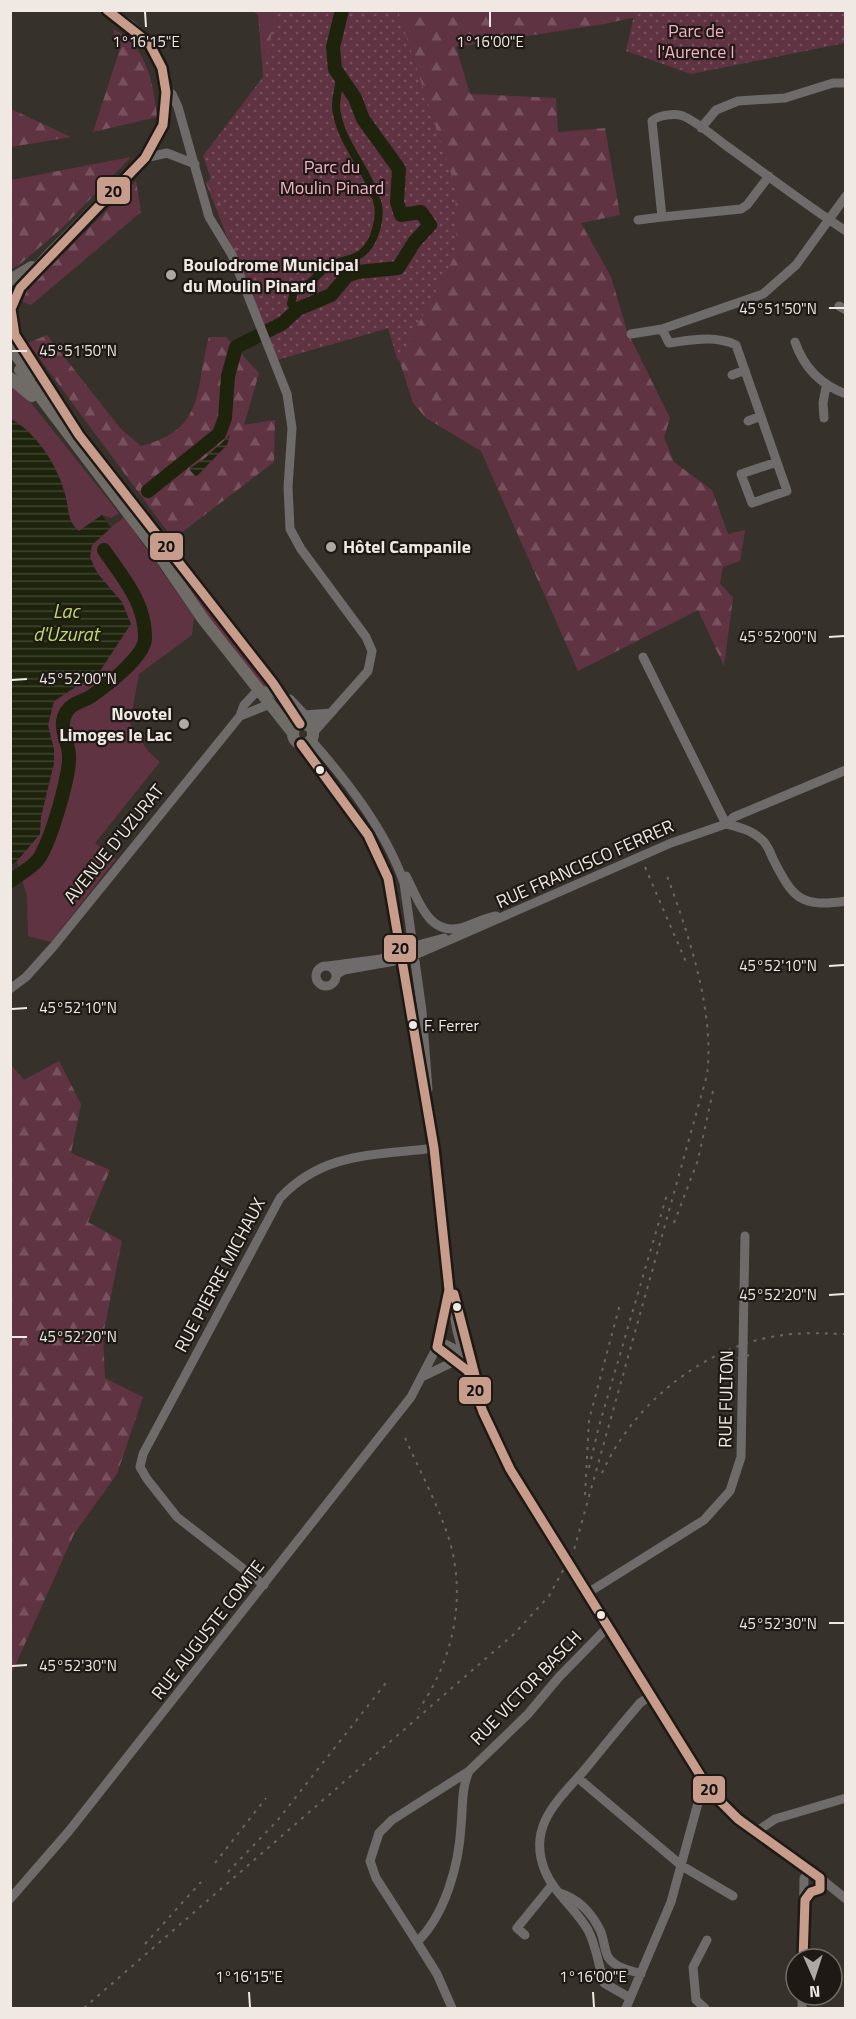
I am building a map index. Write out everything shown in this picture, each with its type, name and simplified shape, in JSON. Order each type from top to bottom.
[{"type":"main road","points":[[79,435],[15,335],[11,309],[20,288],[48,256],[145,158],[163,125],[166,92],[162,68],[149,43],[130,26],[106,10]]},
{"type":"main road","points":[[10,280],[48,256]]},
{"type":"main road","points":[[10,347],[258,663],[304,733]]},
{"type":"main road","points":[[10,358],[258,690],[270,704],[304,733]]},
{"type":"main road","points":[[10,378],[55,419]]},
{"type":"street","points":[[701,128],[716,110],[738,101],[785,98],[833,83],[846,83]]},
{"type":"street","points":[[166,92],[172,94],[178,107],[210,217],[232,255],[268,340],[287,394],[292,414],[288,498],[290,529],[301,549],[366,637],[372,651],[368,671],[330,713],[304,733]]},
{"type":"street","points":[[662,217],[652,121],[656,117],[680,114],[846,231]]},
{"type":"street","points":[[145,158],[167,153],[195,164]]},
{"type":"street","points":[[638,220],[741,209],[747,205],[769,176]]},
{"type":"street","points":[[631,334],[662,329],[763,294],[796,265],[830,220],[832,212],[846,196]]},
{"type":"street","points":[[662,329],[669,343],[724,339],[736,345],[745,370],[777,462],[787,491],[752,503],[741,474],[777,462]]},
{"type":"street","points":[[795,342],[800,356],[826,387],[846,394]]},
{"type":"street","points":[[732,375],[745,370]]},
{"type":"street","points":[[824,418],[823,403],[826,387]]},
{"type":"street","points":[[748,421],[761,416]]},
{"type":"street","points":[[643,657],[726,824],[748,830],[763,840],[786,884],[797,896],[815,904],[846,901]]},
{"type":"street","points":[[258,663],[267,667],[301,713],[309,716],[330,713]]},
{"type":"street","points":[[258,690],[273,692],[284,702]]},
{"type":"street","name":"AVENUE D'UZURAT","points":[[10,989],[26,977],[53,947],[240,716],[246,702],[258,690]]},
{"type":"street","name":"AVENUE D'UZURAT","points":[[240,716],[270,704]]},
{"type":"street","points":[[304,733],[363,808],[406,876],[424,914],[444,928],[462,927],[490,917],[519,912]]},
{"type":"street","points":[[304,733],[368,835],[388,878],[407,952],[418,981]]},
{"type":"street","name":"RUE FRANCISCO FERRER","points":[[458,936],[519,912],[671,843],[726,824],[734,817],[846,770]]},
{"type":"street","points":[[398,865],[404,883],[407,952],[405,984],[434,1148],[449,1290],[460,1344],[483,1412],[510,1469],[710,1791],[738,1820],[796,1860],[814,1879],[836,1889],[846,1899]]},
{"type":"street","points":[[430,949],[407,952],[387,964],[344,970],[337,974],[332,985],[324,986],[319,983],[317,971],[328,966],[381,959],[458,936]]},
{"type":"street","points":[[416,970],[420,957],[430,949],[458,936]]},
{"type":"street","points":[[407,952],[416,970],[418,981],[427,1061],[430,1121]]},
{"type":"street","points":[[387,964],[398,972],[405,984]]},
{"type":"street","points":[[328,966],[337,974]]},
{"type":"street","name":"RUE PIERRE MICHAUX","points":[[264,1585],[177,1517],[140,1467],[143,1454],[271,1211],[289,1188],[311,1172],[336,1161],[434,1148]]},
{"type":"street","name":"RUE FULTON","points":[[586,1594],[704,1520],[730,1491],[741,1457],[745,1236]]},
{"type":"street","name":"RUE AUGUSTE COMTE","points":[[10,1899],[69,1831],[411,1397],[424,1376],[438,1344],[449,1290]]},
{"type":"street","points":[[438,1344],[455,1349],[467,1368]]},
{"type":"street","points":[[438,1344],[453,1362],[467,1368]]},
{"type":"street","points":[[424,1376],[453,1362]]},
{"type":"street","name":"RUE VICTOR BASCH","points":[[452,2008],[437,1974],[376,1878],[370,1861],[379,1833],[392,1820],[469,1772],[528,1714],[607,1628]]},
{"type":"street","points":[[630,1998],[604,1983],[589,1932],[552,1885],[544,1870],[540,1848],[542,1828],[549,1810],[564,1789],[578,1778],[640,1703],[650,1696]]},
{"type":"street","name":"RUE VICTOR BASCH","points":[[417,1942],[428,1931],[449,1884],[461,1828],[462,1787],[469,1772]]},
{"type":"street","points":[[578,1778],[682,1866],[733,1896]]},
{"type":"street","points":[[626,2008],[671,1902],[698,1803],[710,1791]]},
{"type":"street","points":[[756,1832],[774,1819],[844,1798]]},
{"type":"street","points":[[804,1947],[807,1893],[814,1879]]},
{"type":"street","points":[[807,1893],[814,1879]]},
{"type":"street","points":[[525,1935],[517,1928],[552,1885]]},
{"type":"street","points":[[560,1893],[573,1897],[586,1909],[600,1930],[608,1958],[620,1967],[641,1974]]},
{"type":"street","points":[[705,2008],[696,2000],[693,1967],[707,1940]]},
{"type":"green space","points":[[253,11],[663,11],[604,24],[456,47],[470,94],[556,98],[558,132],[605,128],[620,215],[581,223],[611,277],[627,331],[670,418],[664,437],[674,462],[712,490],[728,534],[745,530],[740,561],[723,567],[720,583],[733,598],[724,666],[698,610],[578,671],[481,451],[426,418],[413,403],[389,328],[276,360],[206,183],[235,153],[312,88],[263,75],[258,15]]},
{"type":"green space","name":"Parc du Moulin Pinard","points":[[276,11],[398,11],[455,186],[457,252],[398,361],[388,328],[276,360],[203,156],[263,77]]},
{"type":"green space","name":"Parc de l'Aurence I","points":[[635,11],[845,11],[845,43],[691,74],[626,51]]},
{"type":"green space","points":[[113,29],[124,35],[141,55],[154,92],[157,117],[93,132],[119,52]]},
{"type":"green space","points":[[11,109],[71,137],[11,147]]},
{"type":"green space","points":[[131,157],[62,228],[19,265],[11,269],[11,180]]},
{"type":"green space","points":[[136,181],[141,212],[31,305],[22,302],[27,290]]},
{"type":"green space","points":[[47,335],[120,428],[141,446],[162,439],[188,418],[198,390],[209,337],[226,337],[259,373],[244,425],[275,420],[274,462],[173,539],[28,343]]},
{"type":"green space","points":[[11,351],[274,689],[259,687]]},
{"type":"green space","points":[[10,385],[24,394],[119,513],[111,518],[102,515],[79,531],[72,524],[63,487],[53,464],[30,433],[11,419]]},
{"type":"green space","points":[[124,517],[194,617],[192,635],[139,674],[130,723],[148,751],[160,762],[95,843],[116,859],[51,942],[28,936],[27,897],[17,861],[40,834],[41,817],[54,763],[54,750],[48,725],[54,701],[100,671],[122,602],[100,576],[91,560],[90,553],[98,538]]},
{"type":"green space","points":[[59,1061],[81,1104],[71,1153],[110,1170],[88,1222],[122,1241],[103,1335],[105,1378],[143,1397],[117,1474],[74,1534],[11,1675],[11,1065],[24,1080]]},
{"type":"water","name":"Lac d'Uzurat","points":[[11,419],[30,433],[53,464],[63,487],[72,524],[79,531],[102,515],[111,528],[92,545],[90,557],[97,573],[122,602],[131,624],[100,671],[54,701],[48,725],[54,750],[54,763],[41,816],[40,834],[11,865]]},
{"type":"water","points":[[230,435],[227,445],[196,477],[189,469]]},
{"type":"waterway","points":[[148,491],[219,434],[225,418],[228,376],[236,347],[283,323],[298,309],[331,295],[347,276],[358,272],[398,268],[415,241],[430,225],[421,212],[401,215],[397,202],[399,169],[363,119],[355,98],[335,69],[333,47],[342,10]]},
{"type":"waterway","points":[[340,78],[336,103],[338,118],[375,196]]},
{"type":"waterway","points":[[298,309],[291,304],[294,291],[310,283],[327,267],[354,258],[367,249],[376,229],[379,214],[377,201]]},
{"type":"waterway","points":[[10,881],[36,862],[53,827],[69,764],[63,727],[67,711],[114,679],[138,654],[145,639],[142,614],[137,602],[126,581],[104,550]]},
{"type":"railway","points":[[645,867],[686,962]]},
{"type":"railway","points":[[84,2008],[514,1634],[549,1596],[574,1550],[707,1075],[708,1051],[704,1000],[684,923],[667,876]]},
{"type":"railway","points":[[674,1223],[698,1160],[713,1091]]},
{"type":"railway","points":[[589,1468],[599,1426],[668,1191]]},
{"type":"railway","points":[[585,1495],[589,1420],[620,1304]]},
{"type":"railway","points":[[602,1473],[630,1427],[648,1406],[691,1370],[715,1356],[740,1345],[776,1336],[805,1333],[844,1334]]},
{"type":"railway","points":[[720,1362],[750,1355]]},
{"type":"railway","points":[[405,1438],[445,1526],[457,1584],[454,1628],[448,1649],[441,1670],[419,1709]]},
{"type":"railway","points":[[228,1872],[277,1821],[389,1679]]},
{"type":"railway","points":[[215,1863],[266,1798]]},
{"type":"railway","points":[[145,1944],[201,1882]]},
{"type":"transit line","name":"20","points":[[107,10],[149,43],[162,68],[166,92],[163,125],[145,158],[20,288],[11,309],[15,335],[79,435],[273,683],[300,724]]},
{"type":"transit line","name":"20","points":[[301,744],[368,835],[388,878],[434,1148],[449,1290],[437,1347],[468,1371],[483,1412],[510,1469],[710,1791],[738,1819],[820,1878],[820,1889],[811,1892],[805,1900],[803,1947]]},
{"type":"transit line","name":"20","points":[[454,1294],[478,1387]]},
{"type":"place","name":"Boulodrome Municipal du Moulin Pinard","points":[[171,275]]},
{"type":"place","name":"Hôtel Campanile","points":[[331,547]]},
{"type":"place","name":"Novotel Limoges le Lac","points":[[184,724]]},
{"type":"place","name":"F. Ferrer","points":[[413,1025]]}]
